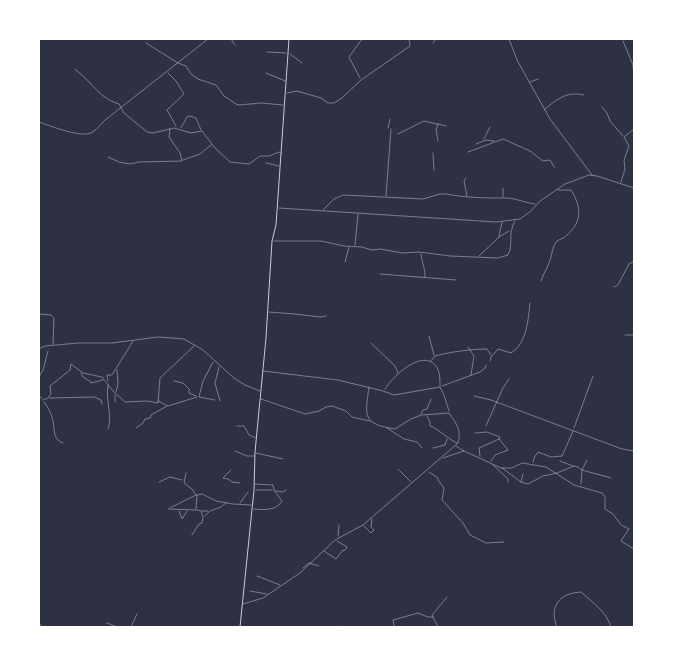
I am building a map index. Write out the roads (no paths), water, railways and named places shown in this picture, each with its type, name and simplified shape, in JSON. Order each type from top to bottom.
[{"type":"street","points":[[39,122],[74,133],[86,134],[93,132],[105,120],[208,39]]},
{"type":"street","points":[[231,39],[235,45]]},
{"type":"street","points":[[240,627],[254,490],[254,452],[268,312],[272,241],[278,208],[289,39]]},
{"type":"street","points":[[361,80],[349,57],[362,39]]},
{"type":"street","points":[[285,94],[297,91],[321,98],[328,103],[334,103],[361,80],[410,46],[409,39]]},
{"type":"street","points":[[433,43],[436,39]]},
{"type":"street","points":[[508,39],[544,110],[593,176]]},
{"type":"street","points":[[623,40],[633,66],[634,79]]},
{"type":"street","points":[[146,42],[178,64],[186,66],[191,74],[198,79],[216,85],[224,96],[240,105],[261,103],[284,105]]},
{"type":"street","points":[[267,52],[289,53],[302,63]]},
{"type":"street","points":[[75,69],[90,82],[97,92],[110,101],[120,104],[124,113],[148,132],[153,133],[177,128],[191,133],[202,131]]},
{"type":"street","points":[[167,72],[176,81],[184,95],[167,110],[177,128]]},
{"type":"street","points":[[266,73],[286,81]]},
{"type":"street","points":[[529,82],[538,79]]},
{"type":"street","points":[[544,110],[561,96],[571,94],[584,95]]},
{"type":"street","points":[[602,107],[629,146],[624,160],[625,168],[620,183]]},
{"type":"street","points":[[181,129],[187,117],[196,118],[202,131],[212,144],[230,162],[249,164],[261,156],[269,156],[279,152],[282,154]]},
{"type":"street","points":[[388,128],[390,119]]},
{"type":"street","points":[[398,134],[424,121],[446,126]]},
{"type":"street","points":[[438,124],[436,130],[438,141]]},
{"type":"street","points":[[483,141],[490,127]]},
{"type":"street","points":[[170,129],[169,137],[180,153],[182,161]]},
{"type":"street","points":[[386,198],[391,129]]},
{"type":"street","points":[[624,137],[634,129]]},
{"type":"street","points":[[468,152],[503,139],[530,151],[543,161],[550,160],[555,168]]},
{"type":"street","points":[[476,144],[483,141],[495,141]]},
{"type":"street","points":[[108,157],[130,164],[182,161],[200,154],[212,144]]},
{"type":"street","points":[[433,153],[434,170]]},
{"type":"street","points":[[266,163],[281,167]]},
{"type":"street","points":[[278,208],[502,222],[524,217],[536,204],[572,180],[589,175],[634,188]]},
{"type":"street","points":[[466,178],[464,182],[467,196]]},
{"type":"street","points":[[503,188],[503,198]]},
{"type":"street","points":[[541,280],[557,241],[567,236],[572,230],[580,209],[571,190],[557,190]]},
{"type":"street","points":[[323,211],[334,199],[343,195],[423,199],[440,194],[508,198],[523,203],[536,204]]},
{"type":"street","points":[[354,247],[358,213]]},
{"type":"street","points":[[512,220],[513,225]]},
{"type":"street","points":[[478,257],[498,237],[510,230],[516,220]]},
{"type":"street","points":[[498,237],[502,222]]},
{"type":"street","points":[[272,241],[321,241],[349,247],[403,253],[421,252],[450,256],[498,258],[508,255],[511,250],[510,230]]},
{"type":"street","points":[[345,262],[349,247]]},
{"type":"street","points":[[421,252],[422,260],[425,264],[425,277]]},
{"type":"street","points":[[614,287],[618,285],[629,264],[634,261]]},
{"type":"street","points":[[380,274],[456,280]]},
{"type":"street","points":[[490,361],[491,356],[498,349],[511,353],[518,349],[523,339],[530,303]]},
{"type":"street","points":[[268,312],[320,318],[326,316]]},
{"type":"street","points":[[39,314],[51,315],[54,318],[53,346]]},
{"type":"street","points":[[625,335],[634,335]]},
{"type":"street","points":[[429,336],[435,356]]},
{"type":"street","points":[[39,349],[78,343],[112,343],[169,337],[184,338],[245,385],[260,390]]},
{"type":"street","points":[[106,380],[107,375],[112,375],[117,368],[134,340]]},
{"type":"street","points":[[371,343],[395,366],[399,374]]},
{"type":"street","points":[[158,401],[160,378],[195,345]]},
{"type":"street","points":[[468,347],[474,356],[471,376]]},
{"type":"street","points":[[431,362],[435,356],[487,349],[491,356]]},
{"type":"street","points":[[39,378],[48,351]]},
{"type":"street","points":[[198,398],[211,363],[215,361]]},
{"type":"street","points":[[243,604],[264,598],[304,570],[335,540],[372,518],[458,443],[460,430],[449,413],[440,387],[438,370],[431,362],[416,362],[408,366],[383,391]]},
{"type":"street","points":[[48,398],[50,386],[70,370],[71,364],[92,384],[106,380]]},
{"type":"street","points":[[262,371],[338,380],[394,395],[440,387],[480,372],[485,368],[486,364]]},
{"type":"street","points":[[220,366],[215,383],[220,401]]},
{"type":"street","points":[[115,402],[118,384],[117,368]]},
{"type":"street","points":[[81,372],[98,375],[106,380],[115,393],[125,402],[147,401],[158,403],[158,401],[168,406]]},
{"type":"street","points":[[532,464],[538,452],[551,457],[562,456],[593,376]]},
{"type":"street","points":[[486,426],[509,380]]},
{"type":"street","points":[[174,382],[186,385],[190,393],[198,398]]},
{"type":"street","points":[[108,384],[106,395],[110,424],[108,429]]},
{"type":"street","points":[[369,387],[365,406],[370,421]]},
{"type":"street","points":[[39,395],[53,420],[54,434],[59,442],[63,443]]},
{"type":"street","points":[[474,396],[622,449],[634,451]]},
{"type":"street","points":[[43,400],[48,398],[94,397],[101,400],[102,404]]},
{"type":"street","points":[[136,428],[143,424],[145,419],[150,418],[151,415],[168,406],[198,398],[215,400]]},
{"type":"street","points":[[260,399],[305,414],[332,406],[346,411],[352,417],[395,429],[421,415],[449,413]]},
{"type":"street","points":[[421,415],[431,399]]},
{"type":"street","points":[[426,416],[430,426],[454,443],[458,443]]},
{"type":"street","points":[[237,426],[244,426],[248,435],[256,438]]},
{"type":"street","points":[[386,427],[404,439],[417,442],[422,448]]},
{"type":"street","points":[[475,433],[487,432],[500,437],[508,450],[495,456],[490,462]]},
{"type":"street","points":[[433,448],[445,445],[447,438]]},
{"type":"street","points":[[480,457],[479,448],[499,438]]},
{"type":"street","points":[[456,446],[501,468],[520,482],[528,484],[543,476],[574,466]]},
{"type":"street","points":[[235,451],[247,456],[254,456]]},
{"type":"street","points":[[441,458],[448,458],[464,451]]},
{"type":"street","points":[[254,452],[284,459]]},
{"type":"street","points":[[582,486],[580,483],[582,470],[587,460]]},
{"type":"street","points":[[560,461],[582,470],[611,478]]},
{"type":"street","points":[[492,463],[508,479],[508,482]]},
{"type":"street","points":[[501,468],[512,468],[522,463],[546,467],[574,485],[582,486],[604,495],[605,508],[621,525],[629,529],[621,542],[634,549]]},
{"type":"street","points":[[398,469],[412,483]]},
{"type":"street","points":[[231,470],[223,478],[232,482],[240,482]]},
{"type":"street","points":[[427,471],[438,478],[444,488],[442,500],[470,535],[486,543],[504,542]]},
{"type":"street","points":[[186,473],[184,483],[196,495],[196,510]]},
{"type":"street","points":[[520,482],[523,474]]},
{"type":"street","points":[[160,482],[170,477],[184,480]]},
{"type":"street","points":[[252,510],[279,506],[281,499],[272,484],[254,484]]},
{"type":"street","points":[[254,490],[283,492],[286,490]]},
{"type":"street","points":[[239,504],[248,492]]},
{"type":"street","points":[[226,503],[210,511],[168,509],[196,495],[202,494],[216,501],[252,505]]},
{"type":"street","points":[[178,510],[182,519],[188,510]]},
{"type":"street","points":[[192,535],[199,524],[202,523],[202,511]]},
{"type":"street","points":[[203,517],[210,511]]},
{"type":"street","points":[[363,525],[371,533],[374,530],[371,527],[372,518]]},
{"type":"street","points":[[339,525],[337,535],[339,538]]},
{"type":"street","points":[[324,551],[336,559],[344,551],[347,547],[335,540]]},
{"type":"street","points":[[311,563],[320,566]]},
{"type":"street","points":[[257,576],[281,585]]},
{"type":"street","points":[[250,591],[268,594]]},
{"type":"street","points":[[556,627],[554,614],[562,597],[569,593],[581,592],[604,613],[611,627]]},
{"type":"street","points":[[438,627],[432,615],[446,597]]},
{"type":"street","points":[[394,627],[393,620],[418,612],[428,617],[433,617]]},
{"type":"street","points":[[131,627],[137,614]]},
{"type":"street","points":[[39,624],[43,627]]},
{"type":"street","points":[[107,624],[117,627]]}]
